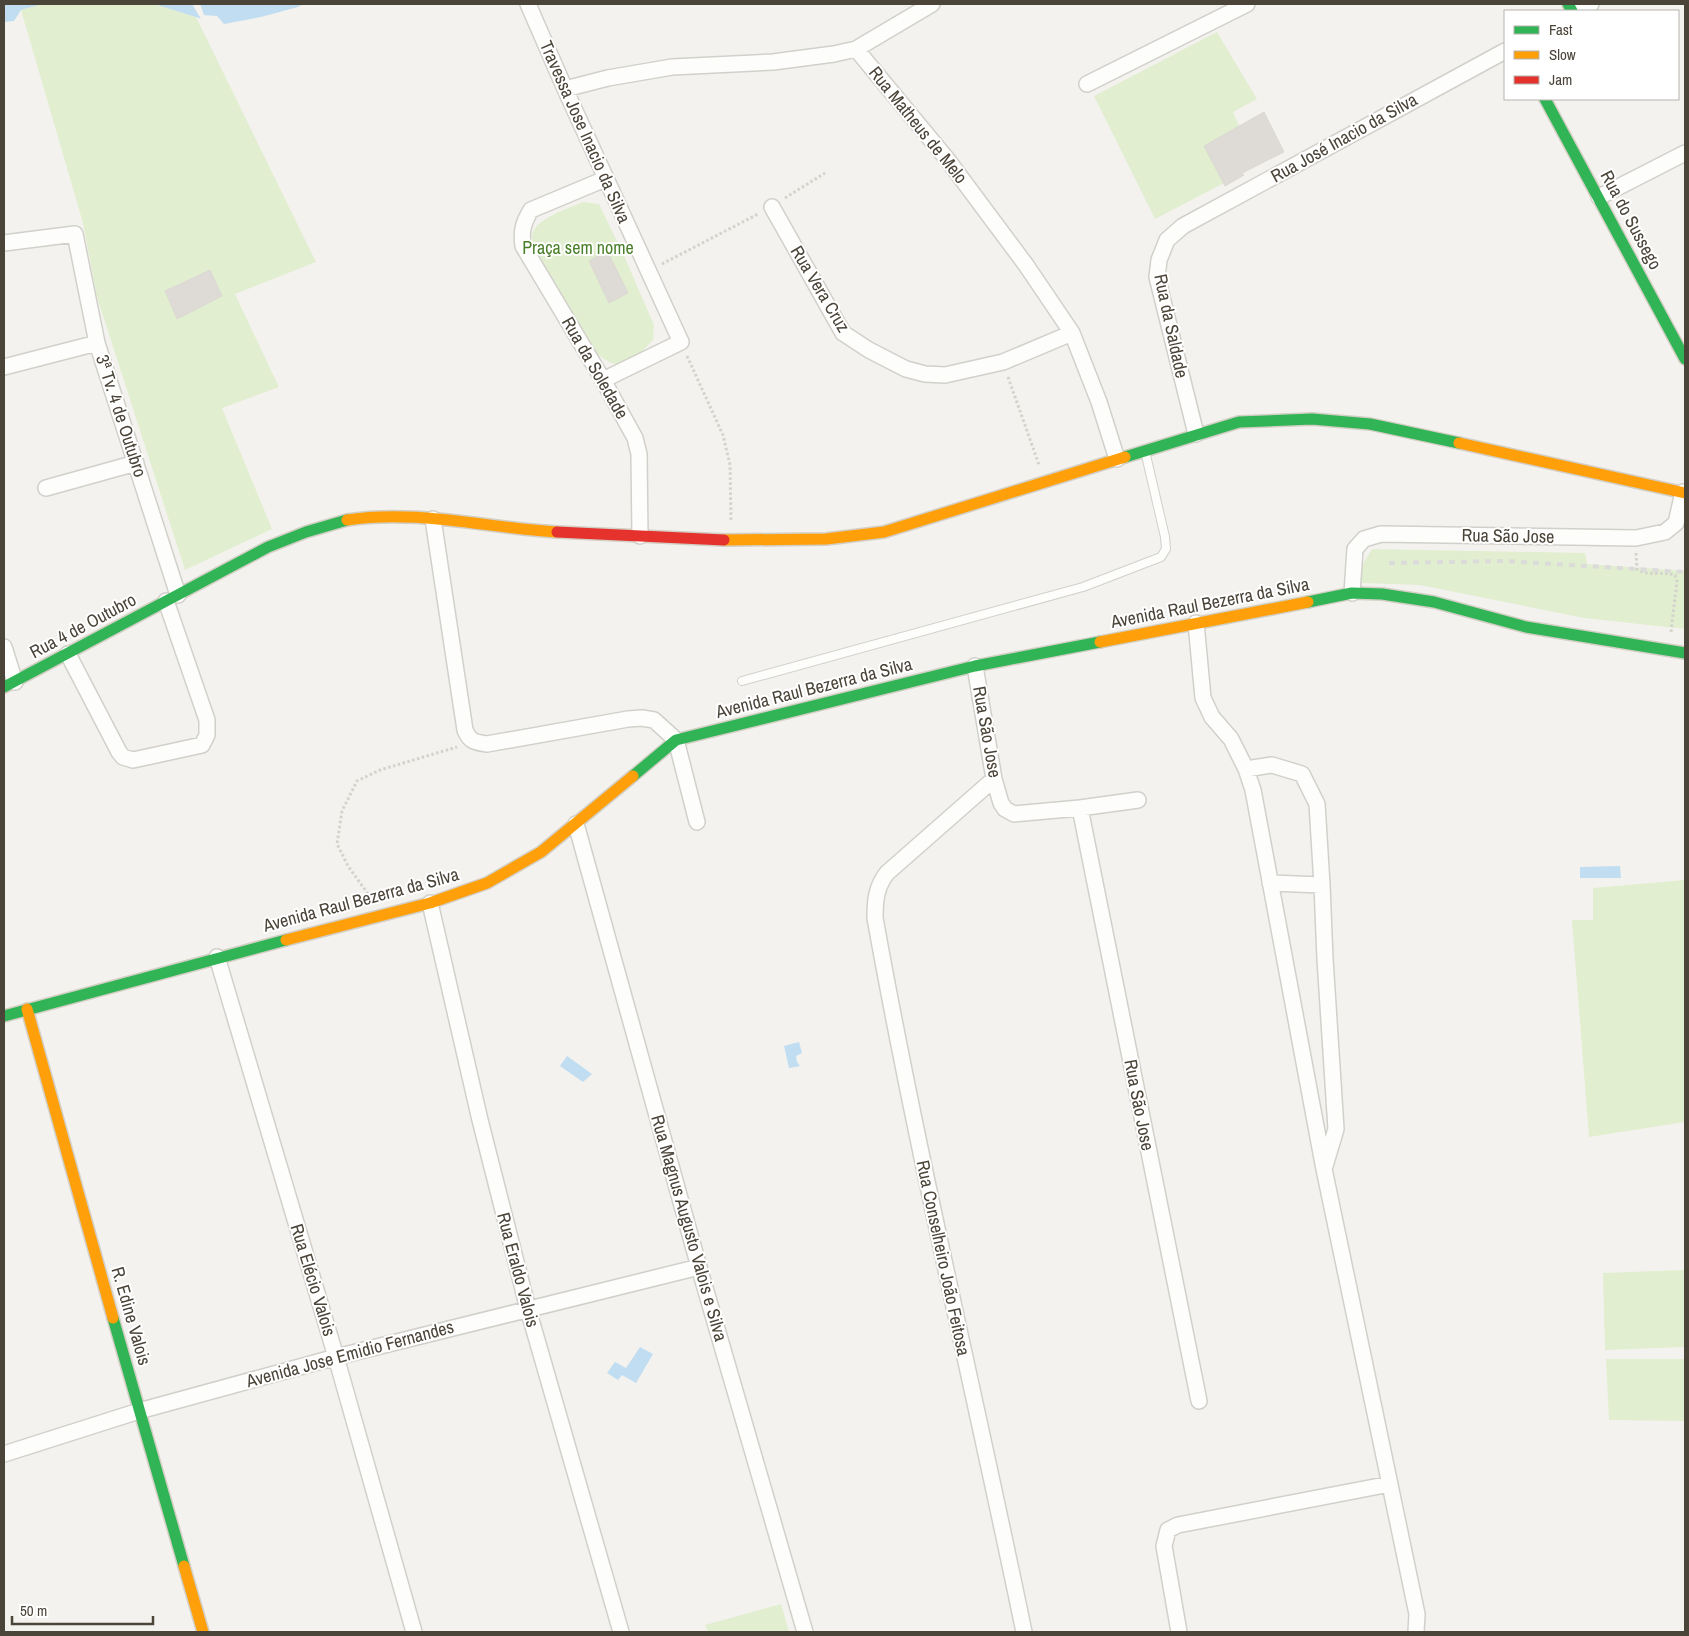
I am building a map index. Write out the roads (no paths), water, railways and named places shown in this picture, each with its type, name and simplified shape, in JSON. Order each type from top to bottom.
[{"type":"street","name":"Travessa Jose Inacio da Silva","points":[[528,4],[681,342],[603,380]]},
{"type":"street","points":[[856,49],[932,4]]},
{"type":"street","points":[[1087,84],[1247,4]]},
{"type":"street","points":[[1578,10],[1591,4]]},
{"type":"street","name":"Rua Matheus de Melo","points":[[565,89],[608,78],[672,67],[773,62],[834,54],[856,49],[947,159],[1026,265],[1072,333],[1100,402],[1117,458]]},
{"type":"street","name":"Rua José Inacio da Silva","points":[[1184,226],[1504,52]]},
{"type":"street","name":"Rua do Sussego","points":[[1546,100],[1685,359]]},
{"type":"street","points":[[1599,197],[1685,153]]},
{"type":"street","name":"Rua da Soledade","points":[[606,179],[531,210],[521,231],[523,246],[603,380],[635,438],[639,454],[640,536]]},
{"type":"street","name":"Rua Vera Cruz","points":[[772,207],[844,333],[855,342],[906,369],[925,374],[945,374],[1003,362],[1072,333]]},
{"type":"street","name":"Rua da Saldade","points":[[1184,226],[1167,240],[1159,260],[1157,278],[1196,434]]},
{"type":"street","name":"3ª Tv. 4 de Outubro","points":[[4,243],[75,234],[98,342],[136,463],[207,720],[207,735],[202,745],[133,760],[123,757],[68,654]]},
{"type":"street","points":[[4,367],[98,342]]},
{"type":"street","name":"Rua 4 de Outubro","points":[[9,685],[268,547],[294,536],[332,524],[374,517],[434,519],[513,528],[731,541],[849,538],[880,534],[1117,458],[1239,422],[1312,419],[1370,424],[1685,487]]},
{"type":"street","points":[[46,488],[136,463]]},
{"type":"street","name":"Rua São Jose","points":[[1352,593],[1355,549],[1364,539],[1381,534],[1636,538],[1665,532],[1676,523],[1685,487]]},
{"type":"street","points":[[434,519],[465,730],[468,738],[481,743],[613,721],[642,718],[654,720],[676,740],[697,822]]},
{"type":"street","name":"Avenida Raul Bezerra da Silva","points":[[4,1016],[217,956],[430,903],[487,882],[541,852],[676,740],[975,666],[1352,593],[1382,594],[1434,602],[1526,627],[1685,653]]},
{"type":"street","points":[[1196,623],[1203,698],[1212,717],[1230,739],[1246,769],[1253,790],[1324,1169],[1416,1614],[1416,1632]]},
{"type":"street","points":[[4,647],[9,685]]},
{"type":"street","name":"Rua São Jose","points":[[975,666],[994,779],[1001,803],[1005,809],[1014,814],[1138,800]]},
{"type":"street","points":[[1246,769],[1272,765],[1302,774],[1317,804],[1336,1129],[1324,1169]]},
{"type":"street","name":"Rua Conselheiro João Feitosa","points":[[994,779],[886,873],[880,882],[875,900],[875,918],[908,1096],[1024,1632]]},
{"type":"street","name":"Rua São Jose","points":[[1080,808],[1199,1401]]},
{"type":"street","name":"Rua Magnus Augusto Valois e Silva","points":[[576,824],[699,1267],[806,1632]]},
{"type":"street","points":[[1270,883],[1322,885]]},
{"type":"street","name":"Rua Eraldo Valois","points":[[430,903],[480,1120],[528,1309],[621,1632]]},
{"type":"street","name":"Rua Elécio Valois","points":[[217,956],[336,1357],[414,1632]]},
{"type":"street","name":"R. Edine Valois","points":[[27,1008],[139,1411],[203,1632]]},
{"type":"street","name":"Avenida Jose Emidio Fernandes","points":[[4,1454],[139,1411],[336,1357],[699,1267]]},
{"type":"street","points":[[1179,1632],[1164,1546],[1168,1530],[1178,1525],[1390,1484]]},
{"type":"lane","points":[[742,681],[1083,587],[1161,557],[1166,549],[1166,537],[1145,451]]},
{"type":"water","points":[[4,4],[42,4],[21,10],[14,21],[4,22]]},
{"type":"water","points":[[154,4],[192,4],[201,19],[196,17]]},
{"type":"water","points":[[200,4],[303,4],[261,17],[224,24],[217,16],[204,15]]},
{"type":"water","points":[[1620,866],[1621,878],[1580,878],[1580,867]]},
{"type":"water","points":[[799,1042],[802,1053],[796,1056],[800,1066],[789,1068],[784,1046]]},
{"type":"water","points":[[567,1056],[592,1074],[583,1082],[560,1066]]},
{"type":"water","points":[[640,1347],[653,1354],[636,1383],[622,1375],[618,1380],[607,1373],[615,1362],[626,1368]]},
{"type":"railway","points":[[1389,563],[1505,561],[1685,572]]},
{"type":"park label","name":"Praça sem nome","points":[[578,248]]}]
